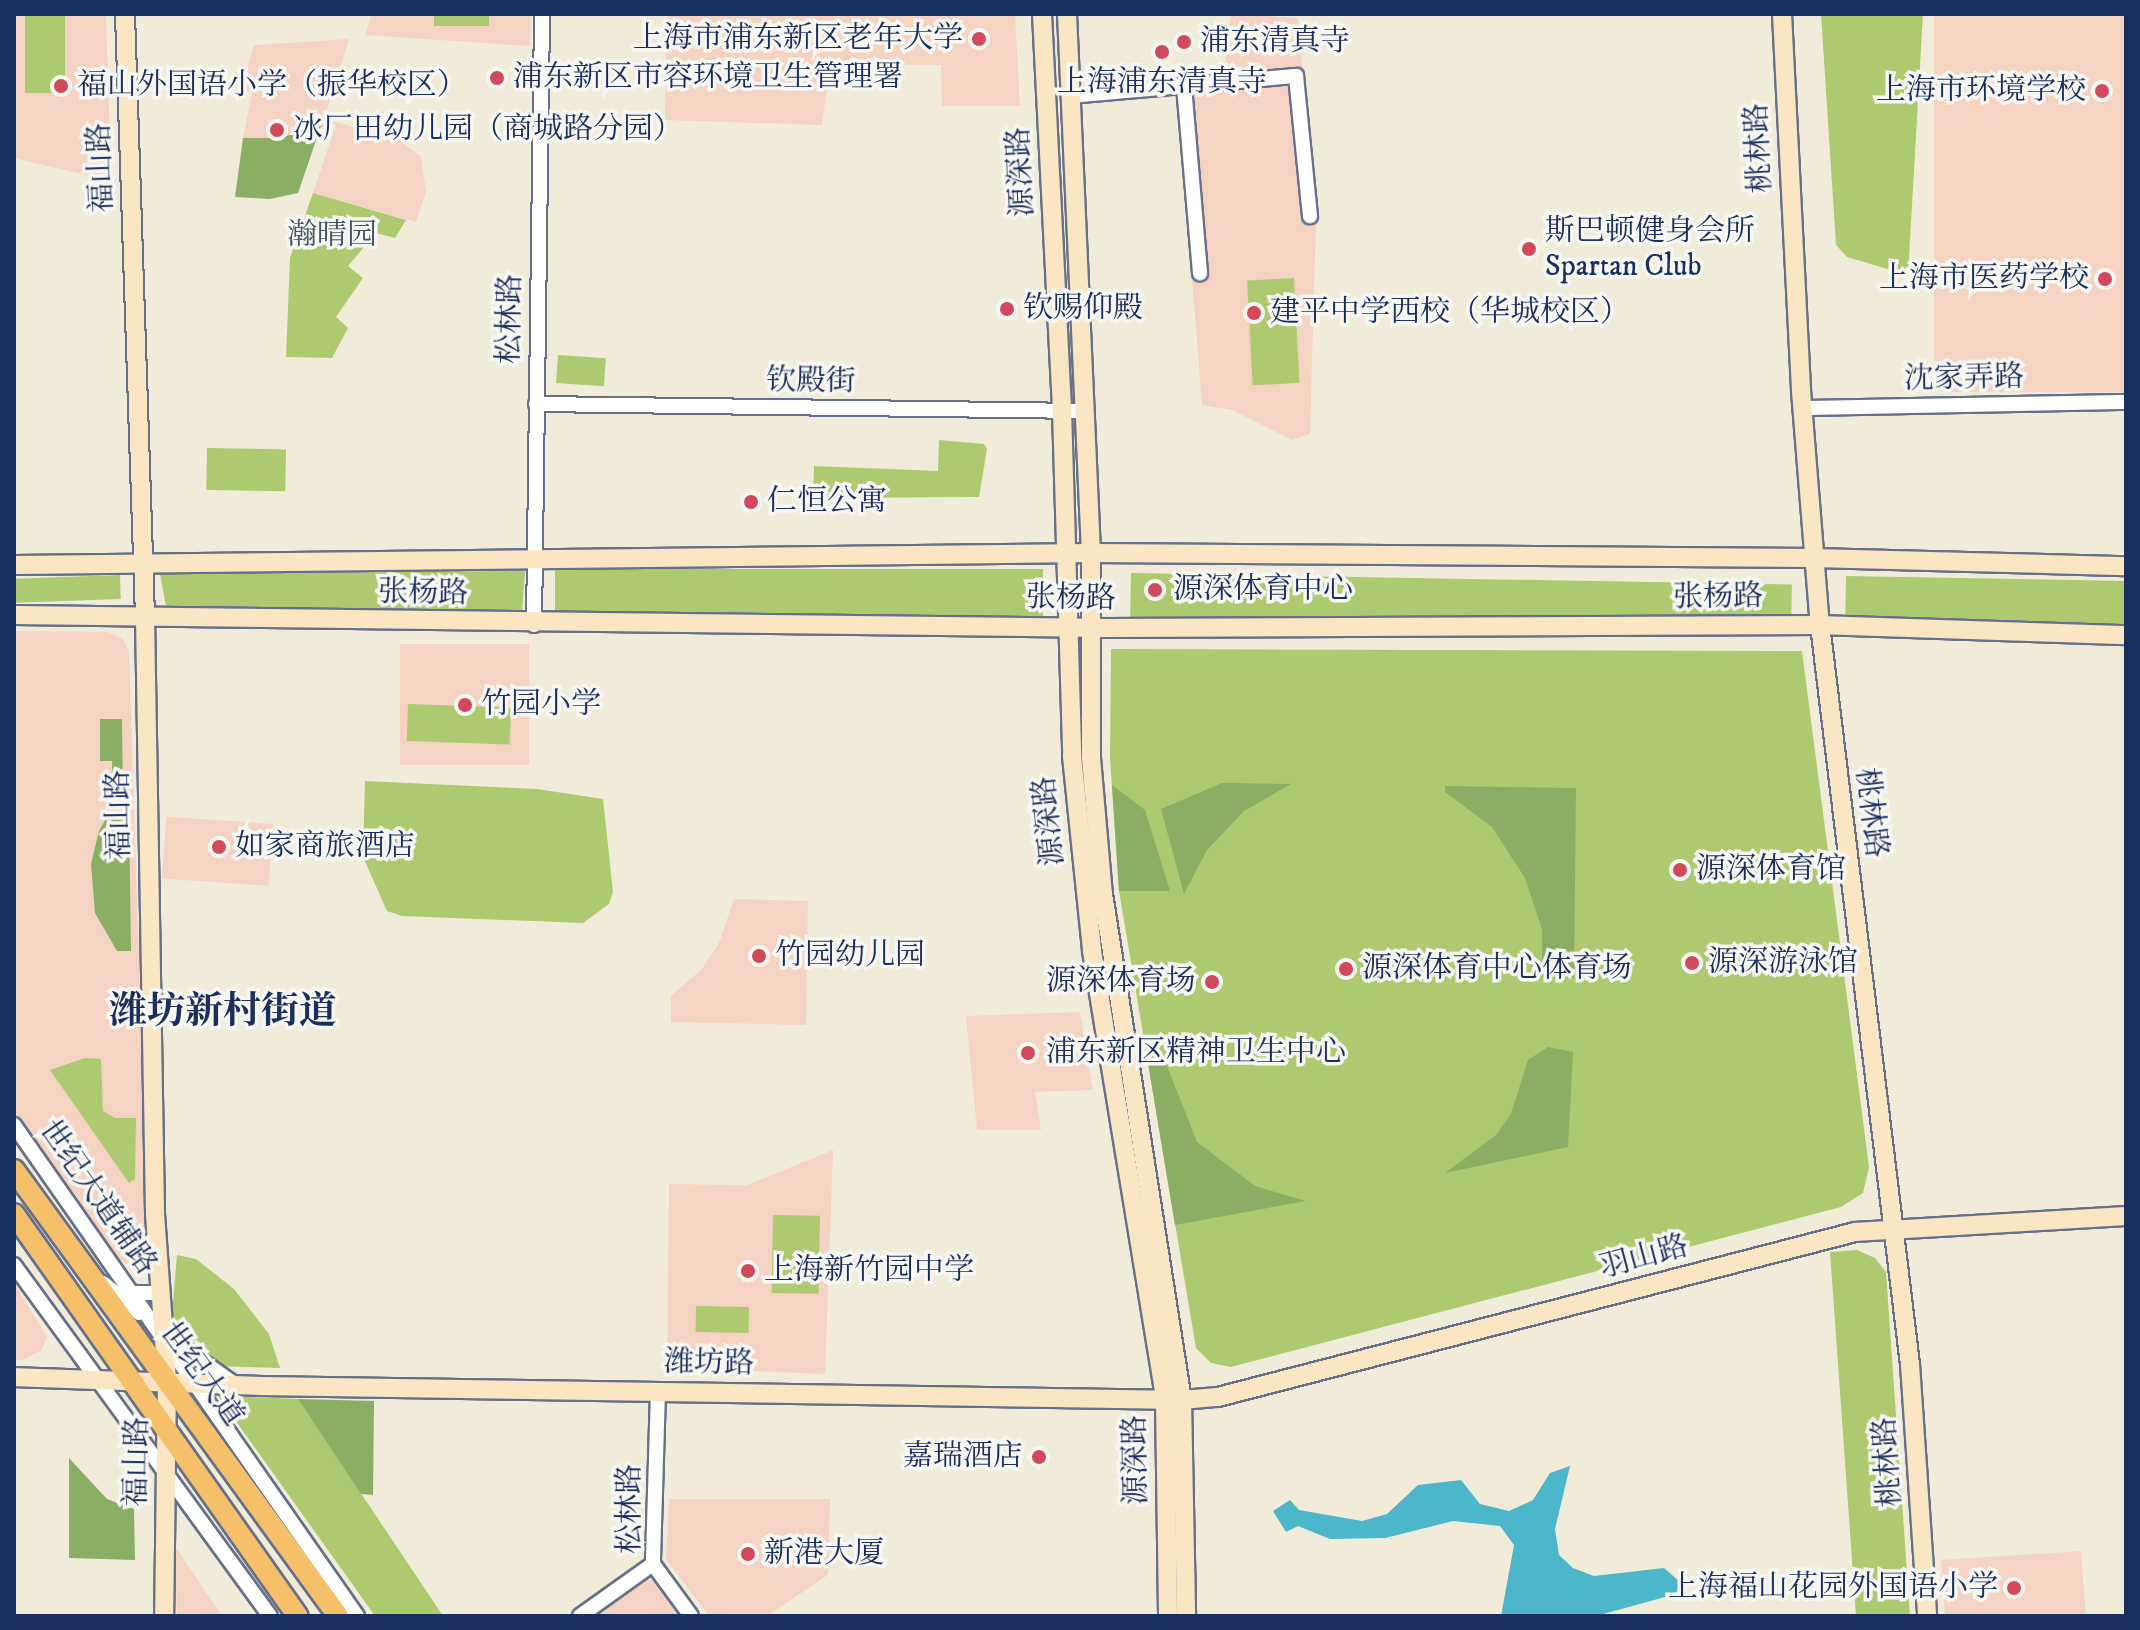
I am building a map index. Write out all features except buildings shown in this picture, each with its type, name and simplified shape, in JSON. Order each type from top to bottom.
[{"type":"main road","name":"福山路","points":[[125,14],[145,616],[160,1333],[167,1382],[164,1616]]},
{"type":"main road","name":"源深路","points":[[1042,14],[1062,410],[1072,756],[1092,951],[1174,1400],[1168,1616]]},
{"type":"main road","name":"源深路","points":[[1067,14],[1091,553],[1088,628],[1091,758],[1103,894],[1174,1400],[1186,1616]]},
{"type":"main road","name":"桃林路","points":[[1782,14],[1802,408],[1820,625],[1910,1364],[1927,1616]]},
{"type":"main road","name":"张杨路","points":[[14,565],[1091,553],[1814,558],[2126,566]]},
{"type":"main road","name":"张杨路","points":[[14,615],[534,625],[1088,628],[1820,625],[2126,635]]},
{"type":"main road","name":"世纪大道","points":[[14,1170],[338,1616]]},
{"type":"main road","name":"世纪大道","points":[[14,1214],[298,1616]]},
{"type":"main road","name":"羽山路","points":[[1174,1400],[1218,1397],[1855,1232],[1893,1227],[2126,1216]]},
{"type":"main road","name":"潍坊路","points":[[14,1377],[236,1385],[1174,1400]]},
{"type":"street","name":"松林路","points":[[534,625],[542,14]]},
{"type":"street","points":[[1071,96],[1296,76],[1310,216]]},
{"type":"street","points":[[1184,86],[1200,273]]},
{"type":"street","name":"沈家弄路","points":[[1802,408],[2126,402]]},
{"type":"street","name":"钦殿街","points":[[536,404],[1086,411]]},
{"type":"street","name":"世纪大道辅路","points":[[14,1125],[160,1333],[191,1383],[357,1616]]},
{"type":"street","points":[[14,1265],[270,1616]]},
{"type":"street","points":[[81,1265],[160,1333],[236,1385]]},
{"type":"street","points":[[131,1293],[160,1293]]},
{"type":"street","name":"松林路","points":[[658,1391],[653,1564],[691,1616]]},
{"type":"street","points":[[580,1616],[653,1564]]},
{"type":"shaded area","name":"福山外国语小学（振华校区）","points":[[14,14],[106,14],[111,181],[14,158]]},
{"type":"shaded area","points":[[372,14],[530,14],[530,46],[365,35]]},
{"type":"shaded area","points":[[667,14],[1015,14],[1020,106],[942,106],[941,65],[830,64],[822,125],[665,120]]},
{"type":"shaded area","name":"建平中学西校（华城校区）","points":[[1231,14],[1298,18],[1316,221],[1310,434],[1292,440],[1232,410],[1202,405],[1178,97],[1104,102],[1103,85],[1224,71]]},
{"type":"shaded area","points":[[1934,14],[2126,14],[2126,392],[1934,392]]},
{"type":"shaded area","name":"冰厂田幼儿园（商城路分园）","points":[[349,39],[324,119],[398,139],[421,157],[426,192],[416,222],[313,193],[336,124],[279,138],[243,138],[252,93],[241,90],[254,45]]},
{"type":"shaded area","points":[[14,631],[108,632],[123,639],[129,652],[148,1236],[145,1268],[138,1273],[113,1254],[14,1114]]},
{"type":"shaded area","name":"竹园小学","points":[[400,644],[529,644],[529,765],[400,765]]},
{"type":"shaded area","points":[[166,817],[273,824],[269,886],[162,878]]},
{"type":"shaded area","name":"竹园幼儿园","points":[[734,899],[808,901],[806,1025],[671,1022],[671,996],[702,969],[719,943]]},
{"type":"shaded area","name":"浦东新区精神卫生中心","points":[[1080,1012],[1093,1090],[1035,1092],[1041,1130],[977,1130],[966,1016]]},
{"type":"shaded area","name":"上海新竹园中学","points":[[833,1150],[825,1374],[674,1368],[667,1356],[669,1184],[747,1185]]},
{"type":"shaded area","points":[[14,1283],[47,1337],[41,1351],[22,1360],[14,1360]]},
{"type":"shaded area","points":[[669,1499],[830,1499],[828,1575],[767,1616],[709,1616],[666,1559]]},
{"type":"shaded area","points":[[175,1546],[222,1616],[177,1616]]},
{"type":"shaded area","name":"上海福山花园外国语小学","points":[[2081,1551],[2086,1616],[1945,1616],[1941,1560]]},
{"type":"shaded area","points":[[648,1579],[657,1582],[681,1616],[594,1616]]},
{"type":"green space","points":[[25,14],[65,14],[65,93],[25,93]]},
{"type":"green space","points":[[434,14],[489,14],[489,26],[434,26]]},
{"type":"green space","points":[[1821,14],[1923,14],[1908,275],[1847,257],[1836,245]]},
{"type":"green space","points":[[321,126],[298,193],[270,199],[235,197],[243,138],[279,138]]},
{"type":"green space","name":"瀚晴园","points":[[313,193],[406,220],[395,238],[376,233],[348,266],[363,278],[336,317],[348,328],[332,358],[286,357],[290,258]]},
{"type":"green space","points":[[1294,278],[1299,383],[1253,385],[1247,280]]},
{"type":"green space","points":[[558,355],[606,358],[604,386],[556,383]]},
{"type":"green space","points":[[939,440],[984,444],[987,449],[979,497],[813,498],[814,466],[938,471]]},
{"type":"green space","points":[[207,448],[286,449],[285,491],[206,490]]},
{"type":"green space","points":[[555,569],[1043,569],[1043,617],[555,617]]},
{"type":"green space","points":[[525,571],[522,613],[166,606],[160,574]]},
{"type":"green space","points":[[1131,573],[1792,585],[1791,629],[1130,617]]},
{"type":"green space","points":[[120,575],[121,599],[15,603],[14,579]]},
{"type":"green space","points":[[1846,576],[2126,581],[2125,625],[1845,620]]},
{"type":"green space","name":"源深体育中心","points":[[1111,649],[1802,651],[1869,1167],[1863,1193],[1841,1207],[1231,1367],[1211,1363],[1196,1348],[1119,891],[1110,758]]},
{"type":"green space","points":[[408,704],[511,708],[510,745],[407,741]]},
{"type":"green space","points":[[100,719],[122,719],[123,797],[113,797],[112,761],[100,761]]},
{"type":"green space","points":[[365,781],[537,789],[603,799],[613,892],[609,904],[583,923],[402,916],[387,911],[363,857]]},
{"type":"green space","points":[[1222,783],[1291,784],[1244,811],[1207,850],[1184,894],[1161,809]]},
{"type":"green space","points":[[1112,785],[1145,810],[1170,891],[1119,891]]},
{"type":"green space","points":[[1445,786],[1576,788],[1574,978],[1542,977],[1542,929],[1525,878],[1492,827],[1445,792]]},
{"type":"green space","points":[[129,814],[131,951],[117,951],[95,913],[91,864],[99,831],[108,815]]},
{"type":"green space","points":[[1548,1047],[1573,1052],[1568,1147],[1445,1173],[1496,1135],[1511,1114],[1528,1060]]},
{"type":"green space","points":[[1162,1053],[1197,1142],[1255,1186],[1306,1201],[1175,1225],[1147,1057]]},
{"type":"green space","points":[[85,1058],[101,1059],[103,1111],[115,1118],[136,1118],[135,1179],[129,1183],[50,1070]]},
{"type":"green space","points":[[773,1215],[820,1216],[819,1294],[772,1293]]},
{"type":"green space","points":[[1857,1250],[1875,1258],[1886,1272],[1910,1616],[1856,1616],[1830,1252]]},
{"type":"green space","points":[[177,1255],[196,1259],[234,1289],[269,1334],[280,1368],[215,1366],[172,1315]]},
{"type":"green space","points":[[696,1306],[749,1307],[749,1333],[696,1332]]},
{"type":"green space","points":[[218,1396],[298,1399],[443,1616],[375,1616]]},
{"type":"green space","points":[[298,1399],[374,1401],[373,1495],[361,1494]]},
{"type":"green space","points":[[69,1458],[107,1499],[134,1509],[135,1560],[69,1558]]},
{"type":"water","points":[[1570,1466],[1555,1529],[1559,1555],[1573,1568],[1594,1576],[1664,1568],[1680,1582],[1676,1594],[1596,1616],[1501,1616],[1514,1545],[1500,1526],[1453,1521],[1385,1538],[1330,1539],[1298,1526],[1286,1532],[1273,1511],[1290,1500],[1299,1510],[1362,1521],[1387,1514],[1418,1485],[1461,1480],[1480,1504],[1509,1511],[1533,1500],[1550,1473]]},
{"type":"place","name":"上海市浦东新区老年大学","points":[[979,39]]},
{"type":"place","name":"浦东清真寺","points":[[1184,42]]},
{"type":"place","name":"上海浦东清真寺","points":[[1162,52]]},
{"type":"place","name":"浦东新区市容环境卫生管理署","points":[[497,78]]},
{"type":"place","name":"福山外国语小学（振华校区）","points":[[61,86]]},
{"type":"place","name":"上海市环境学校","points":[[2102,91]]},
{"type":"place","name":"冰厂田幼儿园（商城路分园）","points":[[277,130]]},
{"type":"place","name":"斯巴顿健身会所 Spartan Club","points":[[1529,249]]},
{"type":"place","name":"上海市医药学校","points":[[2105,279]]},
{"type":"place","name":"钦赐仰殿","points":[[1007,309]]},
{"type":"place","name":"建平中学西校（华城校区）","points":[[1254,313]]},
{"type":"place","name":"仁恒公寓","points":[[751,502]]},
{"type":"place","name":"源深体育中心","points":[[1155,590]]},
{"type":"place","name":"竹园小学","points":[[465,705]]},
{"type":"place","name":"如家商旅酒店","points":[[219,847]]},
{"type":"place","name":"源深体育馆","points":[[1680,870]]},
{"type":"place","name":"竹园幼儿园","points":[[759,956]]},
{"type":"place","name":"源深游泳馆","points":[[1692,963]]},
{"type":"place","name":"源深体育中心体育场","points":[[1346,969]]},
{"type":"place","name":"源深体育场","points":[[1212,982]]},
{"type":"place","name":"浦东新区精神卫生中心","points":[[1028,1053]]},
{"type":"place","name":"上海新竹园中学","points":[[748,1271]]},
{"type":"place","name":"嘉瑞酒店","points":[[1039,1457]]},
{"type":"place","name":"新港大厦","points":[[748,1554]]},
{"type":"place","name":"上海福山花园外国语小学","points":[[2014,1588]]},
{"type":"district","name":"潍坊新村街道","points":[[223,1013]]}]
